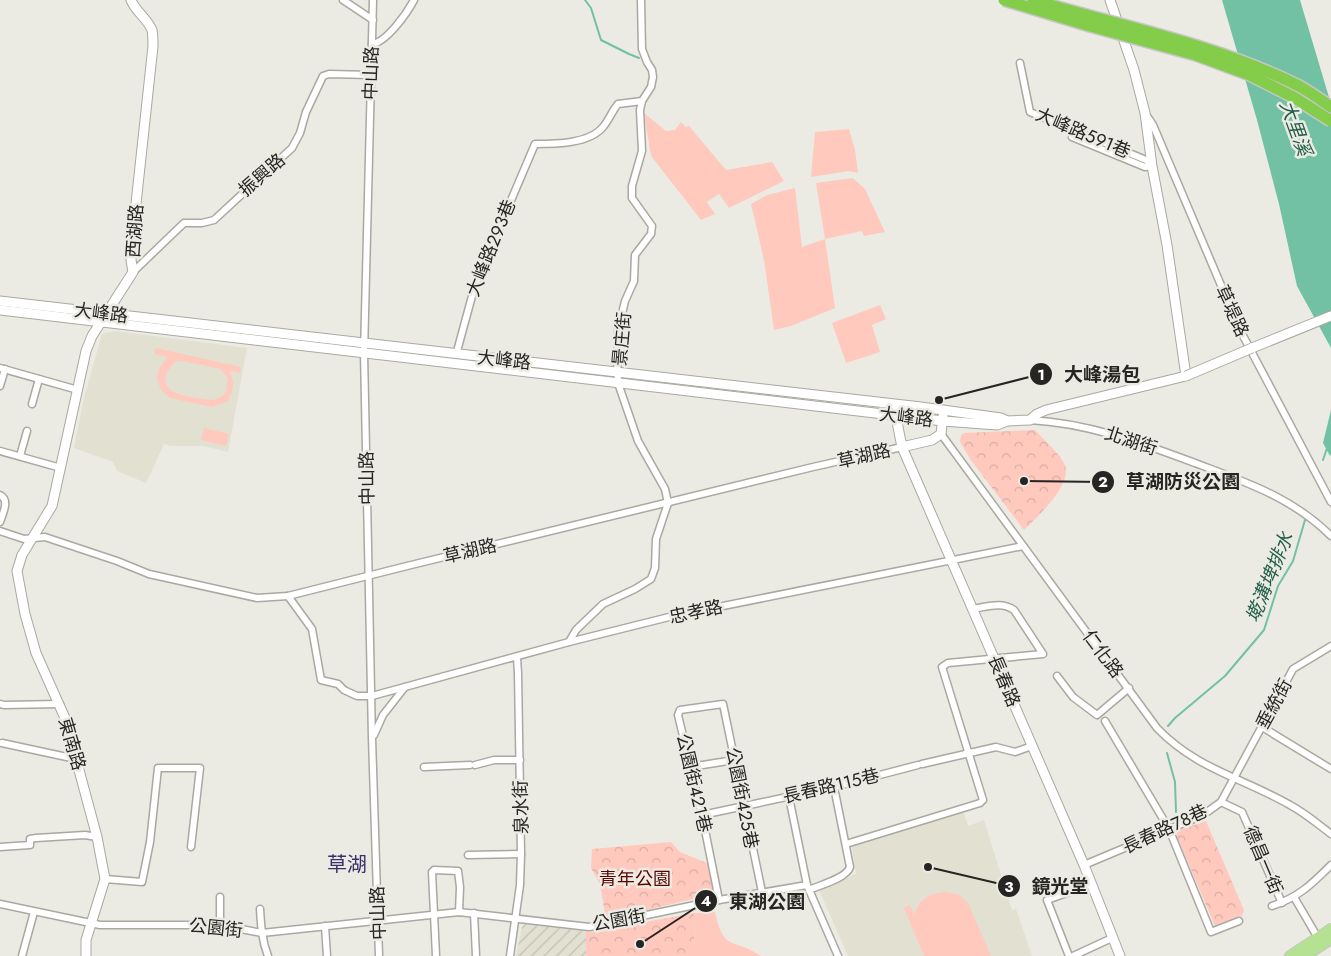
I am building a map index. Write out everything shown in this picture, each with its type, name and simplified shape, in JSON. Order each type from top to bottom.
[{"type":"highway","points":[[1004,0],[1090,26],[1196,54],[1250,75],[1295,98],[1331,121]]},
{"type":"highway","points":[[1033,0],[1197,45],[1253,65],[1301,87],[1331,107]]},
{"type":"main road","points":[[1290,956],[1331,929]]},
{"type":"main road","points":[[1305,956],[1331,939]]},
{"type":"street","name":"西湖路","points":[[33,538],[52,506],[86,351],[92,336],[133,272],[131,260],[134,222],[153,46],[152,31],[145,19],[132,5],[131,0]]},
{"type":"street","points":[[343,0],[373,20]]},
{"type":"street","name":"中山路","points":[[373,0],[364,353],[372,738],[379,956]]},
{"type":"street","points":[[372,44],[379,43],[390,32],[414,0]]},
{"type":"street","name":"景庄街","points":[[641,0],[642,49],[646,62],[652,70],[653,77],[651,87],[642,101],[640,110],[642,152],[632,186],[632,198],[652,226],[652,230],[644,245],[635,255],[634,281],[626,301],[618,331],[618,383],[638,441],[665,489],[668,503]]},
{"type":"street","points":[[995,0],[1122,36]]},
{"type":"street","points":[[1040,0],[1117,22]]},
{"type":"street","name":"草堤路","points":[[1110,0],[1134,70],[1145,113],[1186,376]]},
{"type":"street","name":"大峰路591巷","points":[[1020,64],[1030,112],[1146,160],[1152,166]]},
{"type":"street","name":"振興路","points":[[133,272],[184,223],[207,223],[214,220],[265,172],[284,157],[292,148],[300,133],[306,112],[323,76],[329,74],[371,75]]},
{"type":"street","name":"大峰路293巷","points":[[456,355],[475,285],[535,144],[572,142],[593,134],[602,129],[618,104],[642,101]]},
{"type":"street","name":"草堤路","points":[[1145,113],[1153,125],[1240,330],[1331,502]]},
{"type":"street","points":[[1072,137],[1145,167],[1152,166]]},
{"type":"street","name":"大峰路","points":[[0,301],[364,342],[456,355],[895,404],[1001,418],[1007,421]]},
{"type":"street","name":"大峰路","points":[[0,310],[943,421],[998,425],[1007,421],[1030,420],[1046,410],[1186,376],[1331,316]]},
{"type":"street","points":[[0,386],[2,369],[78,390]]},
{"type":"street","points":[[32,404],[39,379]]},
{"type":"street","name":"長春路","points":[[895,404],[895,415],[902,447],[1084,865],[1120,956]]},
{"type":"street","points":[[941,434],[944,411]]},
{"type":"street","name":"北湖街","points":[[1030,420],[1052,421],[1115,434],[1250,484],[1283,498],[1309,516],[1331,536]]},
{"type":"street","points":[[20,456],[27,431]]},
{"type":"street","name":"草湖路","points":[[0,531],[24,539],[45,538],[117,561],[149,574],[180,582],[257,598],[288,596],[813,467],[932,440],[941,434]]},
{"type":"street","name":"仁化路","points":[[941,434],[1157,728],[1174,745],[1194,759],[1289,804],[1331,834]]},
{"type":"street","points":[[0,451],[61,468]]},
{"type":"street","points":[[0,495],[6,501],[0,522]]},
{"type":"street","points":[[569,642],[576,630],[603,604],[651,579],[655,568],[656,539],[668,503]]},
{"type":"street","name":"東南路","points":[[33,538],[19,562],[17,576],[36,653],[60,704],[76,759],[105,879]]},
{"type":"street","name":"忠孝路","points":[[372,696],[569,642],[673,616],[1023,546]]},
{"type":"street","points":[[288,596],[312,629],[321,680],[338,684],[344,690],[356,696],[372,696]]},
{"type":"street","points":[[834,787],[846,844],[980,803],[983,800],[942,666],[948,663],[1043,654],[1014,610],[1009,606],[1002,605],[972,609]]},
{"type":"street","name":"垂統街","points":[[1234,778],[1293,669],[1331,646]]},
{"type":"street","name":"泉水街","points":[[510,956],[520,885],[521,854],[518,673],[516,658]]},
{"type":"street","points":[[1057,676],[1073,697],[1102,718],[1169,829],[1211,932],[1239,921]]},
{"type":"street","points":[[372,738],[383,715],[406,686]]},
{"type":"street","points":[[1102,718],[1129,688]]},
{"type":"street","name":"公園街421巷","points":[[719,900],[702,815],[678,715],[680,710],[717,703],[723,704]]},
{"type":"street","points":[[0,704],[60,704]]},
{"type":"street","name":"公園街425巷","points":[[723,704],[762,892]]},
{"type":"street","points":[[1262,727],[1331,769]]},
{"type":"street","points":[[2,744],[76,759]]},
{"type":"street","name":"長春路115巷","points":[[702,815],[834,787],[996,747],[1015,752],[1032,746]]},
{"type":"street","points":[[424,767],[472,765],[494,760],[520,760]]},
{"type":"street","points":[[690,767],[734,760]]},
{"type":"street","points":[[86,956],[86,940],[90,923],[105,879],[142,882],[150,842],[158,768],[200,768],[191,847]]},
{"type":"street","name":"長春路78巷","points":[[1084,865],[1203,815],[1220,802],[1234,778]]},
{"type":"street","points":[[789,797],[808,887],[838,956]]},
{"type":"street","name":"德昌一街","points":[[1220,802],[1242,812],[1282,903]]},
{"type":"street","points":[[0,847],[30,845],[30,839],[36,838],[85,835],[96,837]]},
{"type":"street","name":"公園街","points":[[0,904],[100,925],[220,925],[262,933],[459,912],[589,927],[762,892],[808,887],[848,873],[851,862],[846,844]]},
{"type":"street","points":[[468,855],[521,854]]},
{"type":"street","points":[[1272,906],[1282,903],[1308,888],[1331,865]]},
{"type":"street","points":[[436,956],[432,872],[434,870],[458,871],[460,887],[459,912]]},
{"type":"street","points":[[1069,956],[1047,900],[1092,884]]},
{"type":"street","points":[[220,897],[220,925]]},
{"type":"street","points":[[1294,897],[1318,938]]},
{"type":"street","points":[[260,909],[264,946],[268,956]]},
{"type":"street","points":[[22,956],[34,912]]},
{"type":"street","points":[[474,913],[476,956]]},
{"type":"street","points":[[325,926],[327,956]]},
{"type":"street","points":[[1073,956],[1112,938]]},
{"type":"shaded area","points":[[115,331],[247,348],[228,452],[204,446],[170,446],[164,444],[146,483],[117,471],[113,462],[74,448],[83,402],[102,334]]},
{"type":"shaded area","points":[[963,811],[968,826],[984,820],[1012,910],[1016,909],[1032,956],[848,956],[819,890],[856,874],[853,845]]},
{"type":"shaded area","points":[[525,924],[586,931],[586,956],[516,956],[522,927]]},
{"type":"green space","points":[[644,113],[666,131],[675,130],[681,122],[686,127],[689,126],[726,170],[772,162],[784,181],[729,208],[719,194],[707,202],[715,214],[701,220],[651,156]]},
{"type":"green space","points":[[849,129],[855,150],[858,173],[849,171],[811,177],[815,132]]},
{"type":"green space","points":[[853,178],[865,189],[885,232],[864,236],[862,231],[825,239],[816,183]]},
{"type":"green space","points":[[795,188],[802,247],[825,239],[835,308],[791,326],[774,330],[764,260],[751,204],[767,195]]},
{"type":"green space","points":[[880,305],[886,319],[872,325],[880,352],[846,363],[832,323]]},
{"type":"green space","points":[[156,348],[241,367],[240,373],[229,371],[233,382],[233,390],[230,397],[228,401],[212,407],[170,398],[161,390],[157,379],[159,368],[168,357],[154,354]],"holes":[[[177,361],[221,369],[228,379],[226,392],[221,397],[213,400],[193,398],[169,389],[165,381],[167,372]]]},
{"type":"green space","points":[[204,428],[229,434],[226,446],[201,440]]},
{"type":"green space","points":[[1035,430],[1061,459],[1066,471],[1060,490],[1024,530],[970,459],[960,442],[961,435],[964,433]]},
{"type":"green space","points":[[1206,821],[1244,910],[1242,915],[1215,926],[1177,837],[1177,831]]},
{"type":"green space","name":"青年公園","points":[[671,842],[680,852],[709,864],[713,894],[606,920],[600,884],[591,868],[592,849]]},
{"type":"green space","points":[[947,892],[959,895],[968,903],[991,956],[924,956],[904,908],[910,905],[914,915],[919,904],[926,898],[931,895]]},
{"type":"green space","points":[[715,912],[718,925],[726,939],[761,956],[695,956],[694,913]]},
{"type":"green space","points":[[694,913],[695,956],[586,956],[586,931],[590,932]]},
{"type":"water","name":"大里溪","points":[[1222,0],[1300,0],[1331,104],[1331,348],[1297,286],[1279,204],[1257,120]]},
{"type":"water","points":[[1331,410],[1331,454],[1330,456],[1323,443]]},
{"type":"waterway","points":[[585,0],[591,8],[601,40],[639,58]]},
{"type":"waterway","name":"墘溝埤排水","points":[[1323,460],[1327,448]]},
{"type":"waterway","name":"墘溝埤排水","points":[[1168,726],[1225,676],[1264,630],[1278,586],[1293,561],[1305,520]]},
{"type":"waterway","name":"墘溝埤排水","points":[[1167,753],[1175,782],[1176,812]]},
{"type":"place","name":"大峰湯包","points":[[939,400]]},
{"type":"place","name":"草湖防災公園","points":[[1024,481]]},
{"type":"place","name":"鏡光堂","points":[[928,867]]},
{"type":"place","name":"東湖公園","points":[[640,944]]},
{"type":"district","name":"草湖","points":[[347,864]]}]
